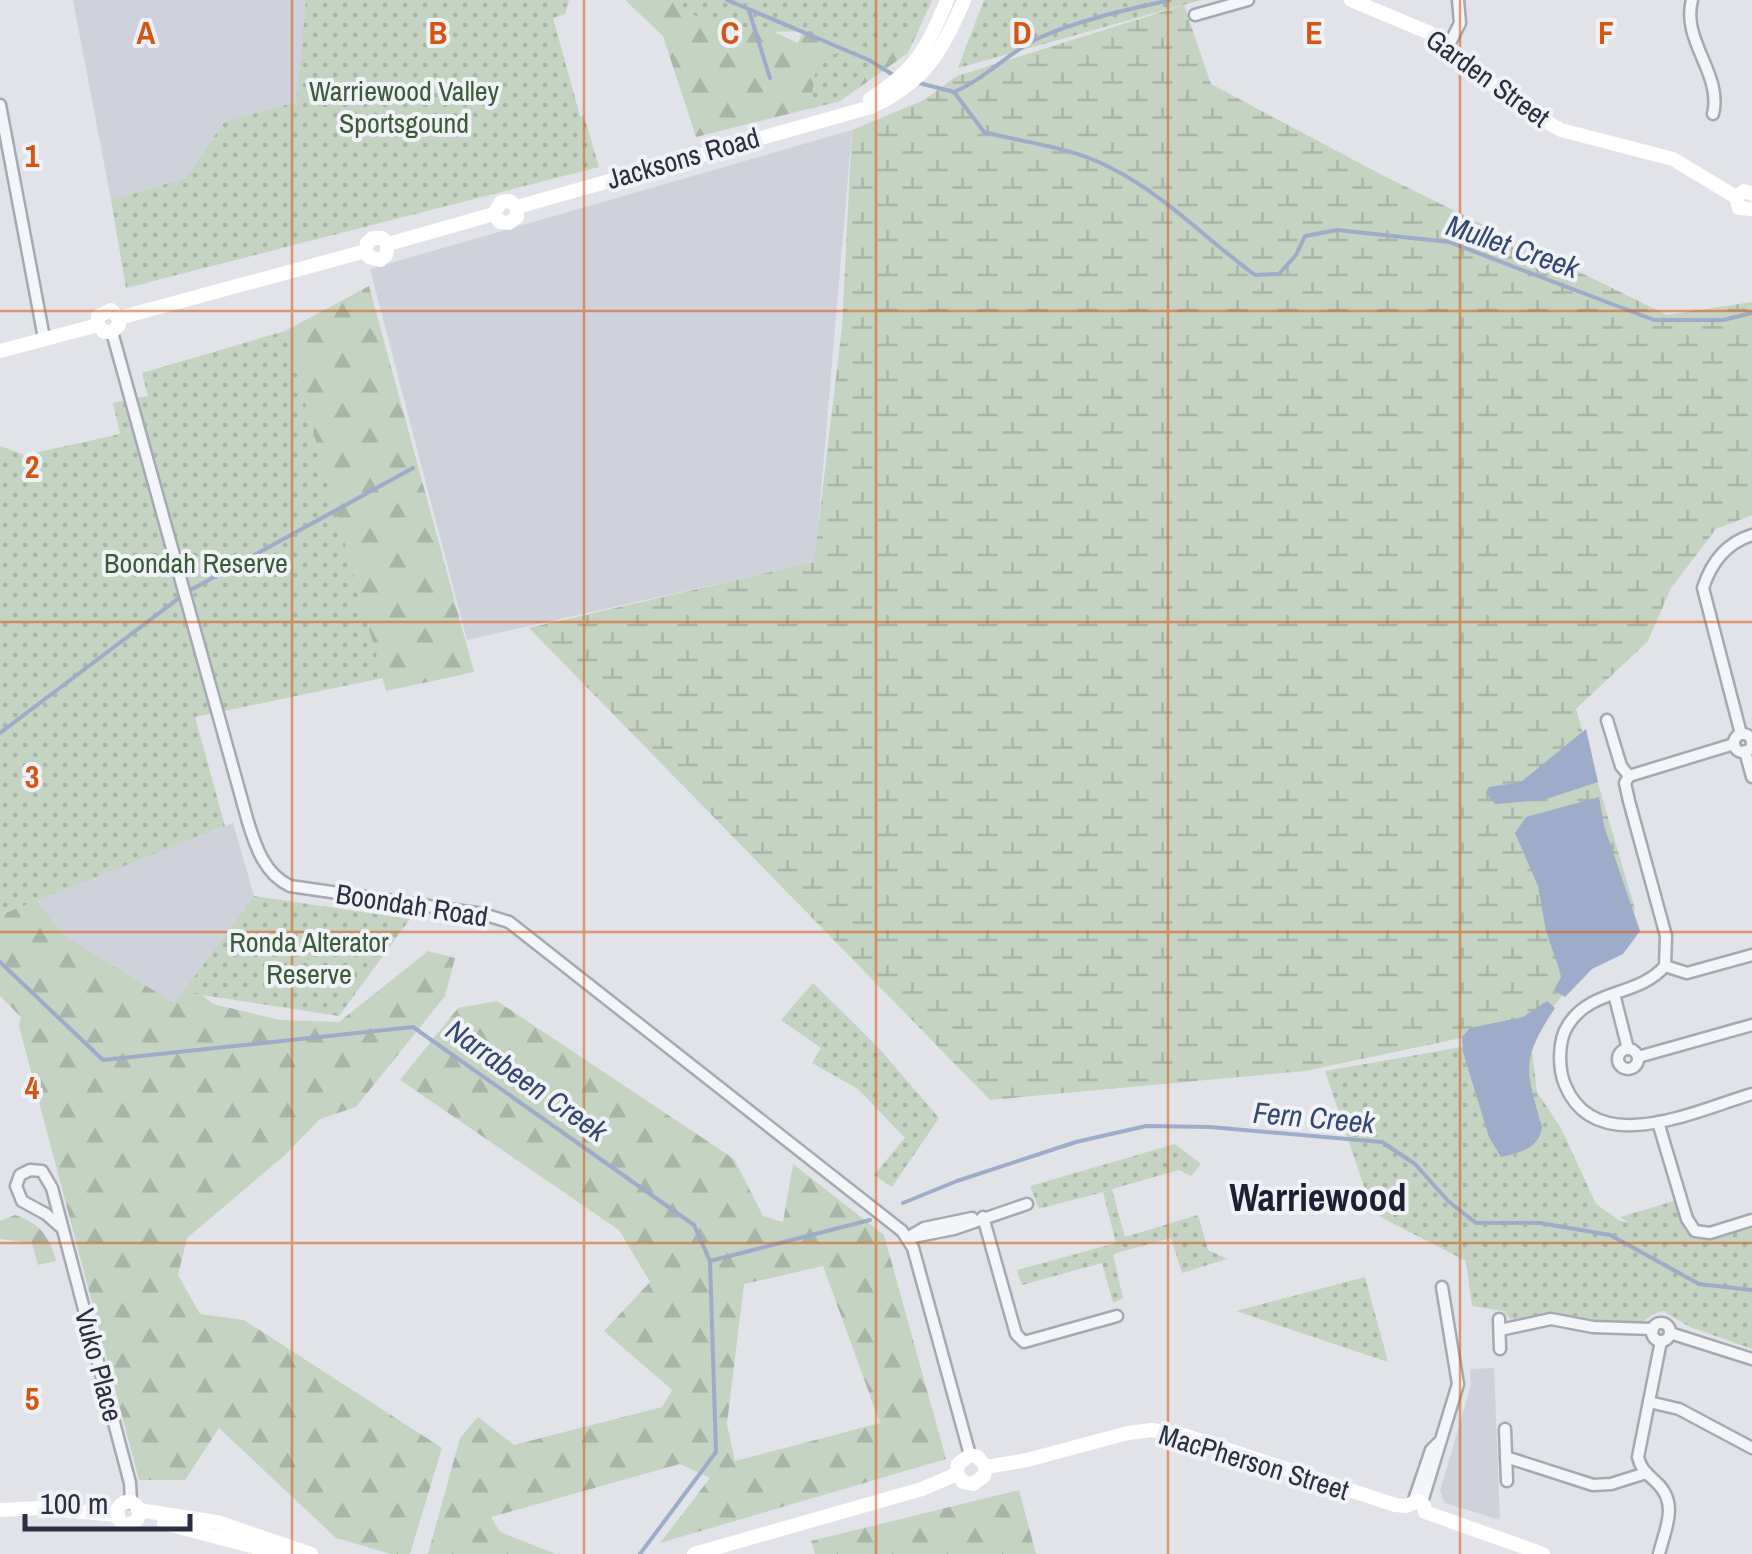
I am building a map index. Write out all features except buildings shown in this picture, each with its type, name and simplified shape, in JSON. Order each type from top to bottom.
[{"type":"street","name":"Jacksons Road","points":[[918,70],[946,0]]},
{"type":"street","name":"Jacksons Road","points":[[110,325],[366,251],[380,260],[386,255],[388,244],[494,214],[501,202],[510,201],[517,207],[850,113],[892,91],[918,70],[949,35],[964,0]]},
{"type":"street","points":[[1195,15],[1248,0]]},
{"type":"street","name":"Garden Street","points":[[1351,0],[1430,32],[1537,118],[1586,139],[1672,159],[1736,196],[1739,208],[1752,208]]},
{"type":"street","points":[[1448,46],[1460,23],[1458,0]]},
{"type":"street","points":[[1692,0],[1689,25],[1715,91],[1713,114]]},
{"type":"street","points":[[0,105],[44,338]]},
{"type":"street","points":[[1736,196],[1744,191],[1752,194]]},
{"type":"street","points":[[0,350],[110,325]]},
{"type":"street","name":"Boondah Road","points":[[110,325],[253,838],[274,878],[290,886],[483,914],[508,922],[908,1238]]},
{"type":"street","points":[[1752,534],[1722,553],[1709,570],[1704,588],[1752,777]]},
{"type":"street","points":[[1607,720],[1621,766],[1629,776]]},
{"type":"street","points":[[1744,742],[1629,776],[1625,782],[1666,936],[1665,966],[1652,980],[1596,998],[1568,1024],[1561,1043],[1564,1083],[1588,1116],[1607,1124],[1658,1122],[1752,1094]]},
{"type":"street","points":[[1665,966],[1688,973],[1752,955]]},
{"type":"street","points":[[1614,994],[1633,1053],[1752,1025]]},
{"type":"street","points":[[1658,1122],[1687,1219],[1695,1231],[1710,1233],[1752,1220]]},
{"type":"street","name":"Vuko Place","points":[[62,1228],[22,1201],[16,1186],[20,1175],[35,1170],[46,1176],[60,1212],[136,1510]]},
{"type":"street","points":[[970,1455],[908,1238],[954,1229],[1027,1204]]},
{"type":"street","points":[[983,1217],[1016,1334],[1024,1342],[1117,1316]]},
{"type":"street","points":[[1417,1505],[1431,1450],[1438,1443],[1458,1375],[1442,1287]]},
{"type":"street","points":[[1500,1349],[1500,1325],[1551,1319],[1593,1328],[1652,1329],[1664,1324],[1670,1332],[1752,1359]]},
{"type":"street","points":[[1652,1329],[1653,1336],[1661,1341],[1668,1339],[1670,1332]]},
{"type":"street","points":[[1659,1554],[1670,1508],[1660,1486],[1646,1473],[1638,1456],[1661,1341]]},
{"type":"street","points":[[1648,1402],[1679,1409],[1752,1448]]},
{"type":"street","points":[[1505,1429],[1507,1480]]},
{"type":"street","name":"MacPherson Street","points":[[986,1467],[1152,1430],[1182,1435],[1394,1505],[1417,1505],[1543,1554]]},
{"type":"street","points":[[970,1455],[978,1456],[986,1467],[981,1480],[972,1484],[963,1482],[957,1474],[960,1460],[970,1455]]},
{"type":"street","points":[[1506,1457],[1593,1486],[1646,1473]]},
{"type":"street","points":[[694,1554],[922,1489],[957,1474]]},
{"type":"street","points":[[0,1510],[39,1508],[118,1515],[127,1524],[136,1510]]},
{"type":"street","points":[[136,1510],[217,1522],[310,1554]]},
{"type":"street","points":[[136,1510],[281,1554]]},
{"type":"shaded area","points":[[73,0],[306,0],[296,102],[224,122],[186,178],[111,200]]},
{"type":"shaded area","points":[[852,130],[815,562],[467,640],[370,269]]},
{"type":"shaded area","points":[[233,823],[254,896],[175,1004],[65,936],[36,900]]},
{"type":"shaded area","points":[[1494,1368],[1500,1520],[1445,1503],[1440,1491],[1471,1385],[1470,1369]]},
{"type":"green space","name":"Warriewood Valley Sportsgound","points":[[306,0],[569,0],[565,14],[553,18],[580,116],[584,116],[599,167],[126,288],[111,200],[186,178],[224,122],[296,102]]},
{"type":"green space","points":[[625,0],[706,0],[798,43],[810,14],[932,0],[908,53],[840,101],[696,137],[663,36]]},
{"type":"green space","points":[[668,0],[932,0],[886,54],[817,31],[717,28]]},
{"type":"green space","points":[[984,0],[1201,0],[958,68]]},
{"type":"green space","points":[[1184,5],[1211,84],[1384,176],[1667,315],[1752,302],[1752,515],[1716,529],[1671,588],[1648,641],[1576,709],[1635,909],[1541,1021],[1305,1071],[990,1100],[529,628],[814,562],[842,327],[852,130],[924,100],[957,76]]},
{"type":"green space","points":[[818,52],[881,60],[840,101],[810,109]]},
{"type":"green space","points":[[369,286],[474,672],[386,691],[285,331]]},
{"type":"green space","name":"Boondah Reserve","points":[[285,331],[383,678],[195,717],[225,826],[0,915],[0,446],[25,455],[120,434],[113,403],[148,396],[142,373]]},
{"type":"green space","name":"Ronda Alterator Reserve","points":[[254,896],[410,919],[339,1016],[183,992]]},
{"type":"green space","points":[[36,900],[65,936],[174,1003],[189,984],[213,1004],[280,1020],[339,1022],[428,951],[455,958],[445,996],[356,1107],[320,1119],[284,1156],[187,1238],[178,1275],[200,1314],[244,1320],[442,1448],[410,1554],[391,1554],[336,1538],[219,1428],[185,1480],[139,1480],[19,1026],[21,1017],[0,996],[0,915]]},
{"type":"green space","points":[[813,983],[877,1046],[939,1118],[892,1187],[874,1175],[905,1138],[858,1089],[812,1063],[821,1048],[781,1020]]},
{"type":"green space","points":[[497,1001],[734,1159],[763,1216],[783,1222],[793,1164],[884,1235],[946,1459],[660,1543],[710,1478],[680,1464],[491,1517],[500,1532],[556,1554],[428,1554],[460,1438],[478,1417],[514,1445],[662,1407],[672,1390],[604,1331],[650,1282],[619,1230],[400,1080],[458,1008]],"holes":[[[823,1266],[880,1423],[735,1461],[727,1424],[744,1284]]]},
{"type":"green space","points":[[1530,1035],[1537,1092],[1561,1128],[1596,1204],[1620,1221],[1628,1222],[1620,1217],[1677,1200],[1690,1232],[1752,1225],[1752,1349],[1690,1327],[1663,1311],[1637,1326],[1559,1314],[1512,1321],[1503,1311],[1472,1306],[1466,1261],[1373,1213],[1325,1071]]},
{"type":"green space","points":[[1175,1144],[1201,1164],[1191,1176],[1179,1170],[1112,1189],[1125,1237],[1198,1215],[1208,1250],[1227,1259],[1182,1273],[1171,1238],[1113,1254],[1123,1298],[1113,1303],[1102,1263],[1022,1285],[1017,1270],[1116,1243],[1103,1192],[1039,1209],[1030,1186]]},
{"type":"green space","points":[[15,1215],[43,1232],[56,1261],[38,1265],[32,1243],[0,1239],[0,1221]]},
{"type":"green space","points":[[1365,1277],[1388,1362],[1236,1311]]},
{"type":"green space","points":[[1019,1490],[1036,1554],[815,1554],[811,1541]]},
{"type":"water","points":[[1586,729],[1598,782],[1543,800],[1495,804],[1486,793],[1489,787],[1521,782]]},
{"type":"water","points":[[1599,797],[1604,826],[1640,931],[1623,954],[1592,969],[1565,997],[1554,990],[1561,977],[1546,931],[1538,886],[1515,833],[1526,817]]},
{"type":"water","points":[[1547,1001],[1555,1008],[1536,1040],[1529,1065],[1542,1127],[1540,1134],[1527,1149],[1501,1157],[1489,1137],[1462,1037],[1470,1028],[1523,1017]]},
{"type":"waterway","points":[[727,0],[869,60],[895,76]]},
{"type":"waterway","points":[[954,92],[1041,37],[1088,20],[1170,0]]},
{"type":"waterway","points":[[749,11],[770,78]]},
{"type":"waterway","name":"Mullet Creek","points":[[919,83],[954,92],[984,132],[1081,155],[1131,179],[1255,275],[1279,274],[1296,255],[1305,236],[1337,230],[1449,242],[1654,320],[1723,320],[1752,313]]},
{"type":"waterway","name":"Narrabeen Creek","points":[[0,733],[187,592],[413,468]]},
{"type":"waterway","name":"Narrabeen Creek","points":[[0,962],[103,1060],[413,1027],[694,1225],[710,1261],[716,1452],[640,1554]]},
{"type":"waterway","name":"Fern Creek","points":[[903,1203],[1076,1142],[1146,1126],[1210,1127],[1382,1142],[1415,1164],[1448,1201],[1476,1223],[1540,1223],[1610,1235],[1699,1284],[1752,1290]]},
{"type":"waterway","name":"Fern Creek","points":[[710,1261],[870,1220]]},
{"type":"district","name":"Warriewood","points":[[1318,1197]]}]
